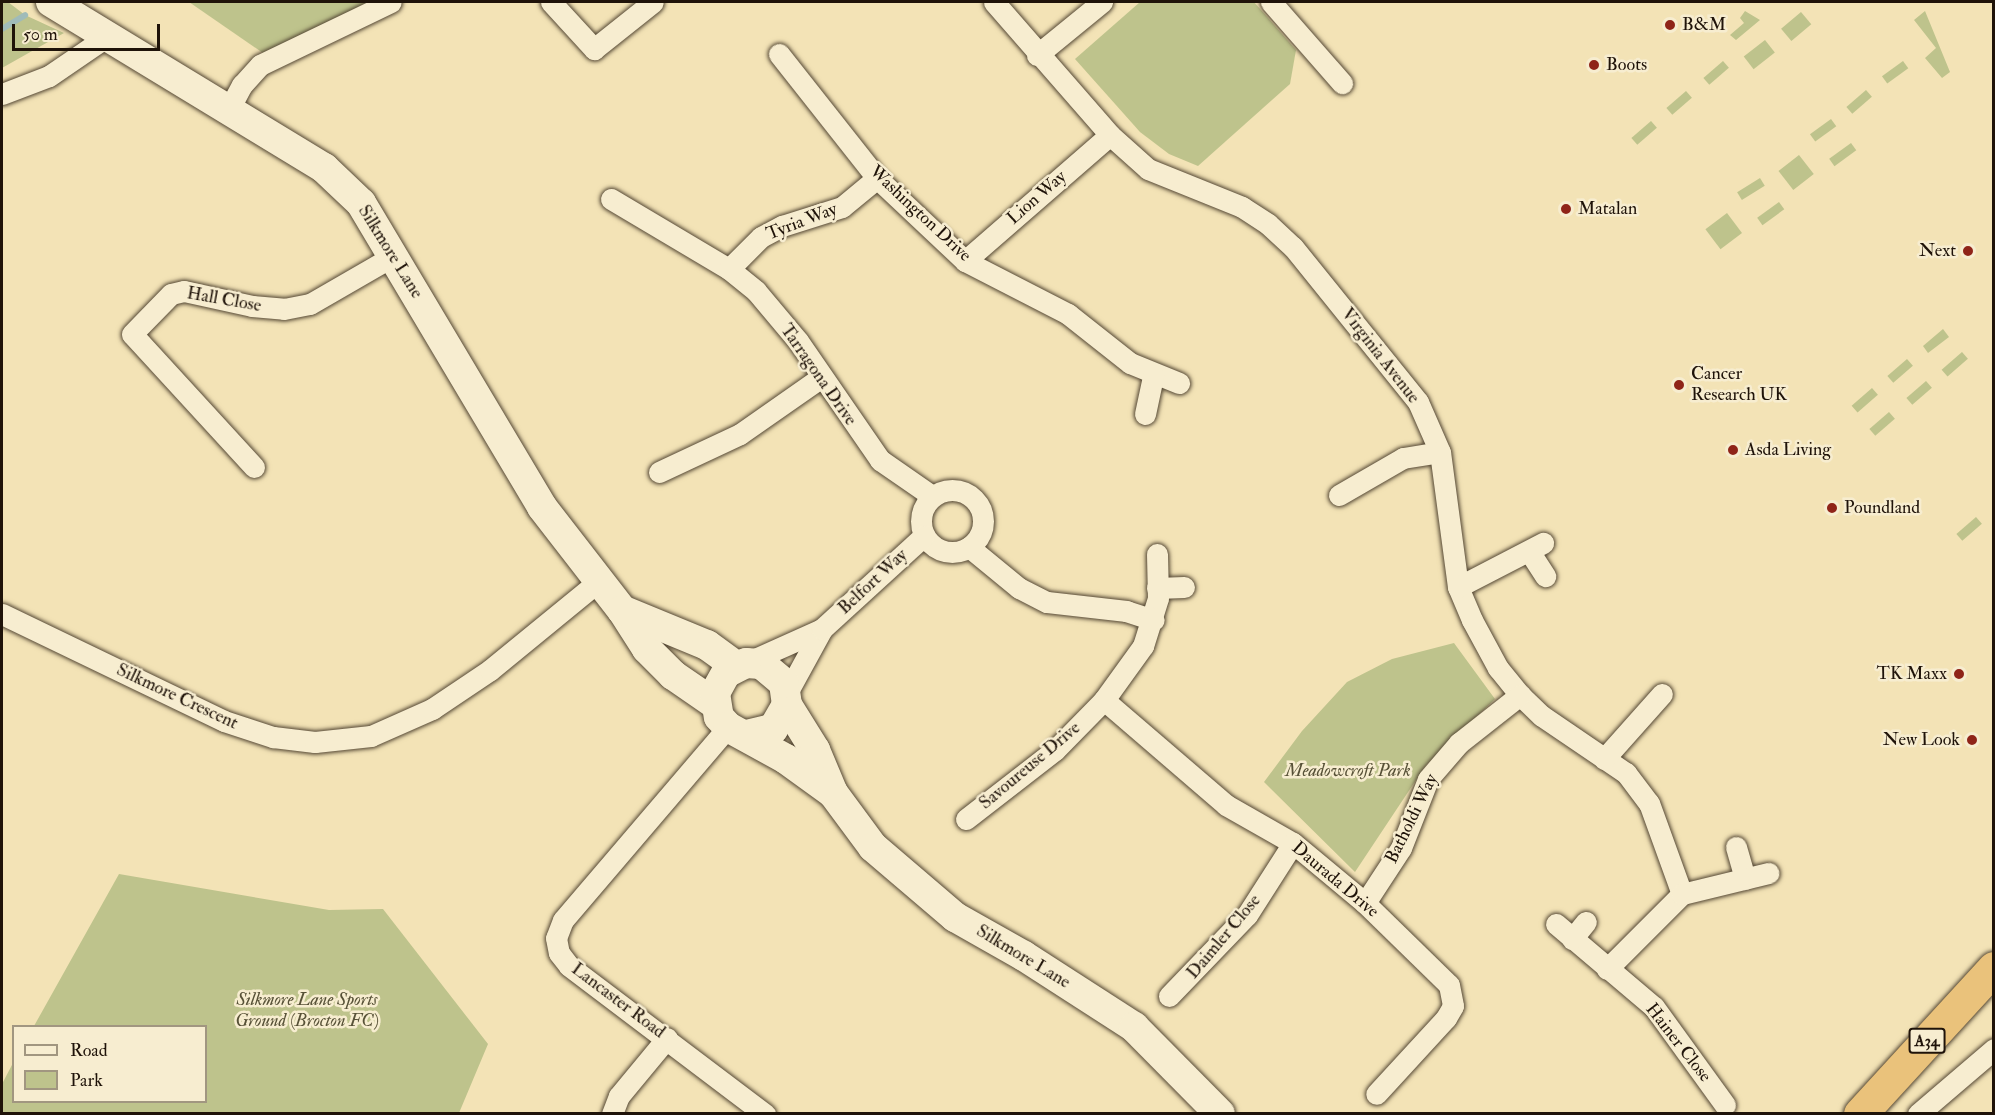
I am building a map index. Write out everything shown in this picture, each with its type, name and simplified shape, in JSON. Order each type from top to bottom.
[{"type":"highway","name":"A34","points":[[1860,1113],[1994,968]]},
{"type":"street","name":"Silkmore Lane","points":[[51,2],[109,35],[228,111],[324,168],[361,203],[542,507],[600,580],[647,649],[673,675],[730,722],[833,793]]},
{"type":"street","points":[[228,111],[242,85],[260,65],[391,2]]},
{"type":"street","points":[[551,2],[594,49],[652,2]]},
{"type":"street","name":"Virginia Avenue","points":[[994,2],[1037,55],[1110,135],[1148,169],[1242,207],[1285,240],[1418,402],[1440,452],[1458,587],[1498,668],[1520,695],[1542,716],[1626,773],[1649,803],[1682,894]]},
{"type":"street","points":[[1037,55],[1102,2]]},
{"type":"street","points":[[1272,2],[1342,83]]},
{"type":"street","points":[[2,94],[49,76],[109,35]]},
{"type":"street","name":"Washington Drive","points":[[779,54],[877,178],[965,261],[1068,314],[1130,363],[1153,376],[1179,383]]},
{"type":"street","name":"Lion Way","points":[[965,261],[1110,135]]},
{"type":"street","name":"Tyria Way","points":[[729,269],[761,237],[782,226],[842,207],[877,178]]},
{"type":"street","name":"Tarragona Drive","points":[[610,199],[729,269],[756,291],[791,333],[820,378],[880,460],[932,496]]},
{"type":"street","name":"Hall Close","points":[[254,467],[132,334],[171,294],[184,291],[252,306],[284,309],[310,304],[393,256]]},
{"type":"street","points":[[1145,414],[1153,376]]},
{"type":"street","points":[[659,472],[740,434],[820,378]]},
{"type":"street","points":[[1339,495],[1403,458],[1440,452]]},
{"type":"street","points":[[957,490],[976,501],[982,511],[982,530],[969,547],[949,552],[934,547],[924,536],[920,518],[932,496],[957,490]]},
{"type":"street","name":"Belfort Way","points":[[741,665],[822,629],[924,536]]},
{"type":"street","points":[[969,547],[1019,588],[1047,602],[1126,611],[1154,620]]},
{"type":"street","points":[[1458,587],[1536,547],[1545,576]]},
{"type":"street","name":"Savoureuse Drive","points":[[966,819],[1054,750],[1104,700],[1143,646],[1154,620],[1157,554]]},
{"type":"street","name":"Silkmore Crescent","points":[[2,614],[224,721],[273,737],[315,742],[371,736],[432,709],[490,670],[600,580]]},
{"type":"street","points":[[1157,588],[1184,587]]},
{"type":"street","name":"Silkmore Lane","points":[[622,610],[707,645],[741,665],[767,667],[784,683],[787,699],[815,750],[833,793],[873,847],[955,917],[1024,956],[1134,1027],[1220,1113]]},
{"type":"street","name":"Belfort Way","points":[[787,699],[822,629]]},
{"type":"street","points":[[741,665],[719,682],[730,722],[773,729],[787,699]]},
{"type":"street","points":[[1604,759],[1662,694]]},
{"type":"street","name":"Batholdi Way","points":[[1365,903],[1401,848],[1428,779],[1459,743],[1520,695]]},
{"type":"street","name":"Daurada Drive","points":[[1104,700],[1227,805],[1293,843],[1365,903],[1449,985],[1453,1006],[1427,1042],[1376,1094]]},
{"type":"street","name":"Lancaster Road","points":[[730,722],[563,920],[556,938],[559,953],[569,966],[765,1113]]},
{"type":"street","name":"Daimler Close","points":[[1169,996],[1247,915],[1293,843]]},
{"type":"street","points":[[1736,847],[1745,879]]},
{"type":"street","points":[[1607,969],[1682,894],[1768,873]]},
{"type":"street","points":[[1572,939],[1586,922]]},
{"type":"street","name":"Hainer Close","points":[[1556,924],[1654,1007],[1725,1105]]},
{"type":"street","points":[[612,1113],[619,1096],[668,1038]]},
{"type":"street","points":[[1918,1113],[1994,1049]]},
{"type":"green space","points":[[2,2],[8,2],[25,15],[64,33],[2,68]]},
{"type":"green space","points":[[189,2],[374,2],[263,53]]},
{"type":"green space","points":[[1140,2],[1254,2],[1296,50],[1290,84],[1198,166],[1169,154],[1140,132],[1075,59]]},
{"type":"green space","points":[[1745,11],[1760,20],[1736,40],[1730,35],[1744,23],[1740,18]]},
{"type":"green space","points":[[1925,11],[1950,72],[1942,78],[1925,58],[1936,48],[1914,20]]},
{"type":"green space","points":[[1801,12],[1811,24],[1791,41],[1781,29]]},
{"type":"green space","points":[[1765,40],[1775,53],[1754,69],[1744,57]]},
{"type":"green space","points":[[1723,61],[1729,68],[1709,85],[1703,78]]},
{"type":"green space","points":[[1903,61],[1908,68],[1887,84],[1882,76]]},
{"type":"green space","points":[[1866,90],[1872,97],[1852,114],[1846,107]]},
{"type":"green space","points":[[1686,91],[1692,98],[1672,115],[1666,108]]},
{"type":"green space","points":[[1831,119],[1836,126],[1815,142],[1810,134]]},
{"type":"green space","points":[[1651,121],[1657,128],[1637,145],[1631,138]]},
{"type":"green space","points":[[1851,143],[1856,150],[1834,166],[1829,159]]},
{"type":"green space","points":[[1799,155],[1814,174],[1793,190],[1779,171]]},
{"type":"green space","points":[[1760,178],[1765,186],[1742,200],[1737,192]]},
{"type":"green space","points":[[1779,202],[1784,209],[1762,225],[1757,218]]},
{"type":"green space","points":[[1727,213],[1742,233],[1720,249],[1705,229]]},
{"type":"green space","points":[[1943,329],[1949,337],[1928,353],[1923,346]]},
{"type":"green space","points":[[1962,352],[1968,359],[1948,377],[1942,370]]},
{"type":"green space","points":[[1907,359],[1913,366],[1893,383],[1887,376]]},
{"type":"green space","points":[[1926,381],[1932,388],[1912,405],[1906,398]]},
{"type":"green space","points":[[1872,388],[1878,395],[1858,413],[1852,406]]},
{"type":"green space","points":[[1889,412],[1895,419],[1875,436],[1869,429]]},
{"type":"green space","points":[[1976,517],[1982,524],[1962,541],[1956,534]]},
{"type":"green space","name":"Meadowcroft Park","points":[[1454,643],[1495,699],[1426,765],[1355,872],[1264,782],[1302,731],[1347,682],[1392,659]]},
{"type":"green space","name":"Silkmore Lane Sports Ground (Brocton FC)","points":[[119,874],[329,910],[383,909],[488,1044],[459,1113],[2,1113],[2,1084],[12,1065],[12,1103],[207,1103],[207,1025],[35,1025]]},
{"type":"waterway","points":[[2,29],[25,15]]},
{"type":"place","name":"B&M","points":[[1670,25]]},
{"type":"place","name":"Boots","points":[[1594,65]]},
{"type":"place","name":"Matalan","points":[[1566,209]]},
{"type":"place","name":"Next","points":[[1968,251]]},
{"type":"place","name":"Cancer Research UK","points":[[1679,385]]},
{"type":"place","name":"Asda Living","points":[[1733,450]]},
{"type":"place","name":"Poundland","points":[[1832,508]]},
{"type":"place","name":"TK Maxx","points":[[1959,674]]},
{"type":"place","name":"New Look","points":[[1972,740]]}]
